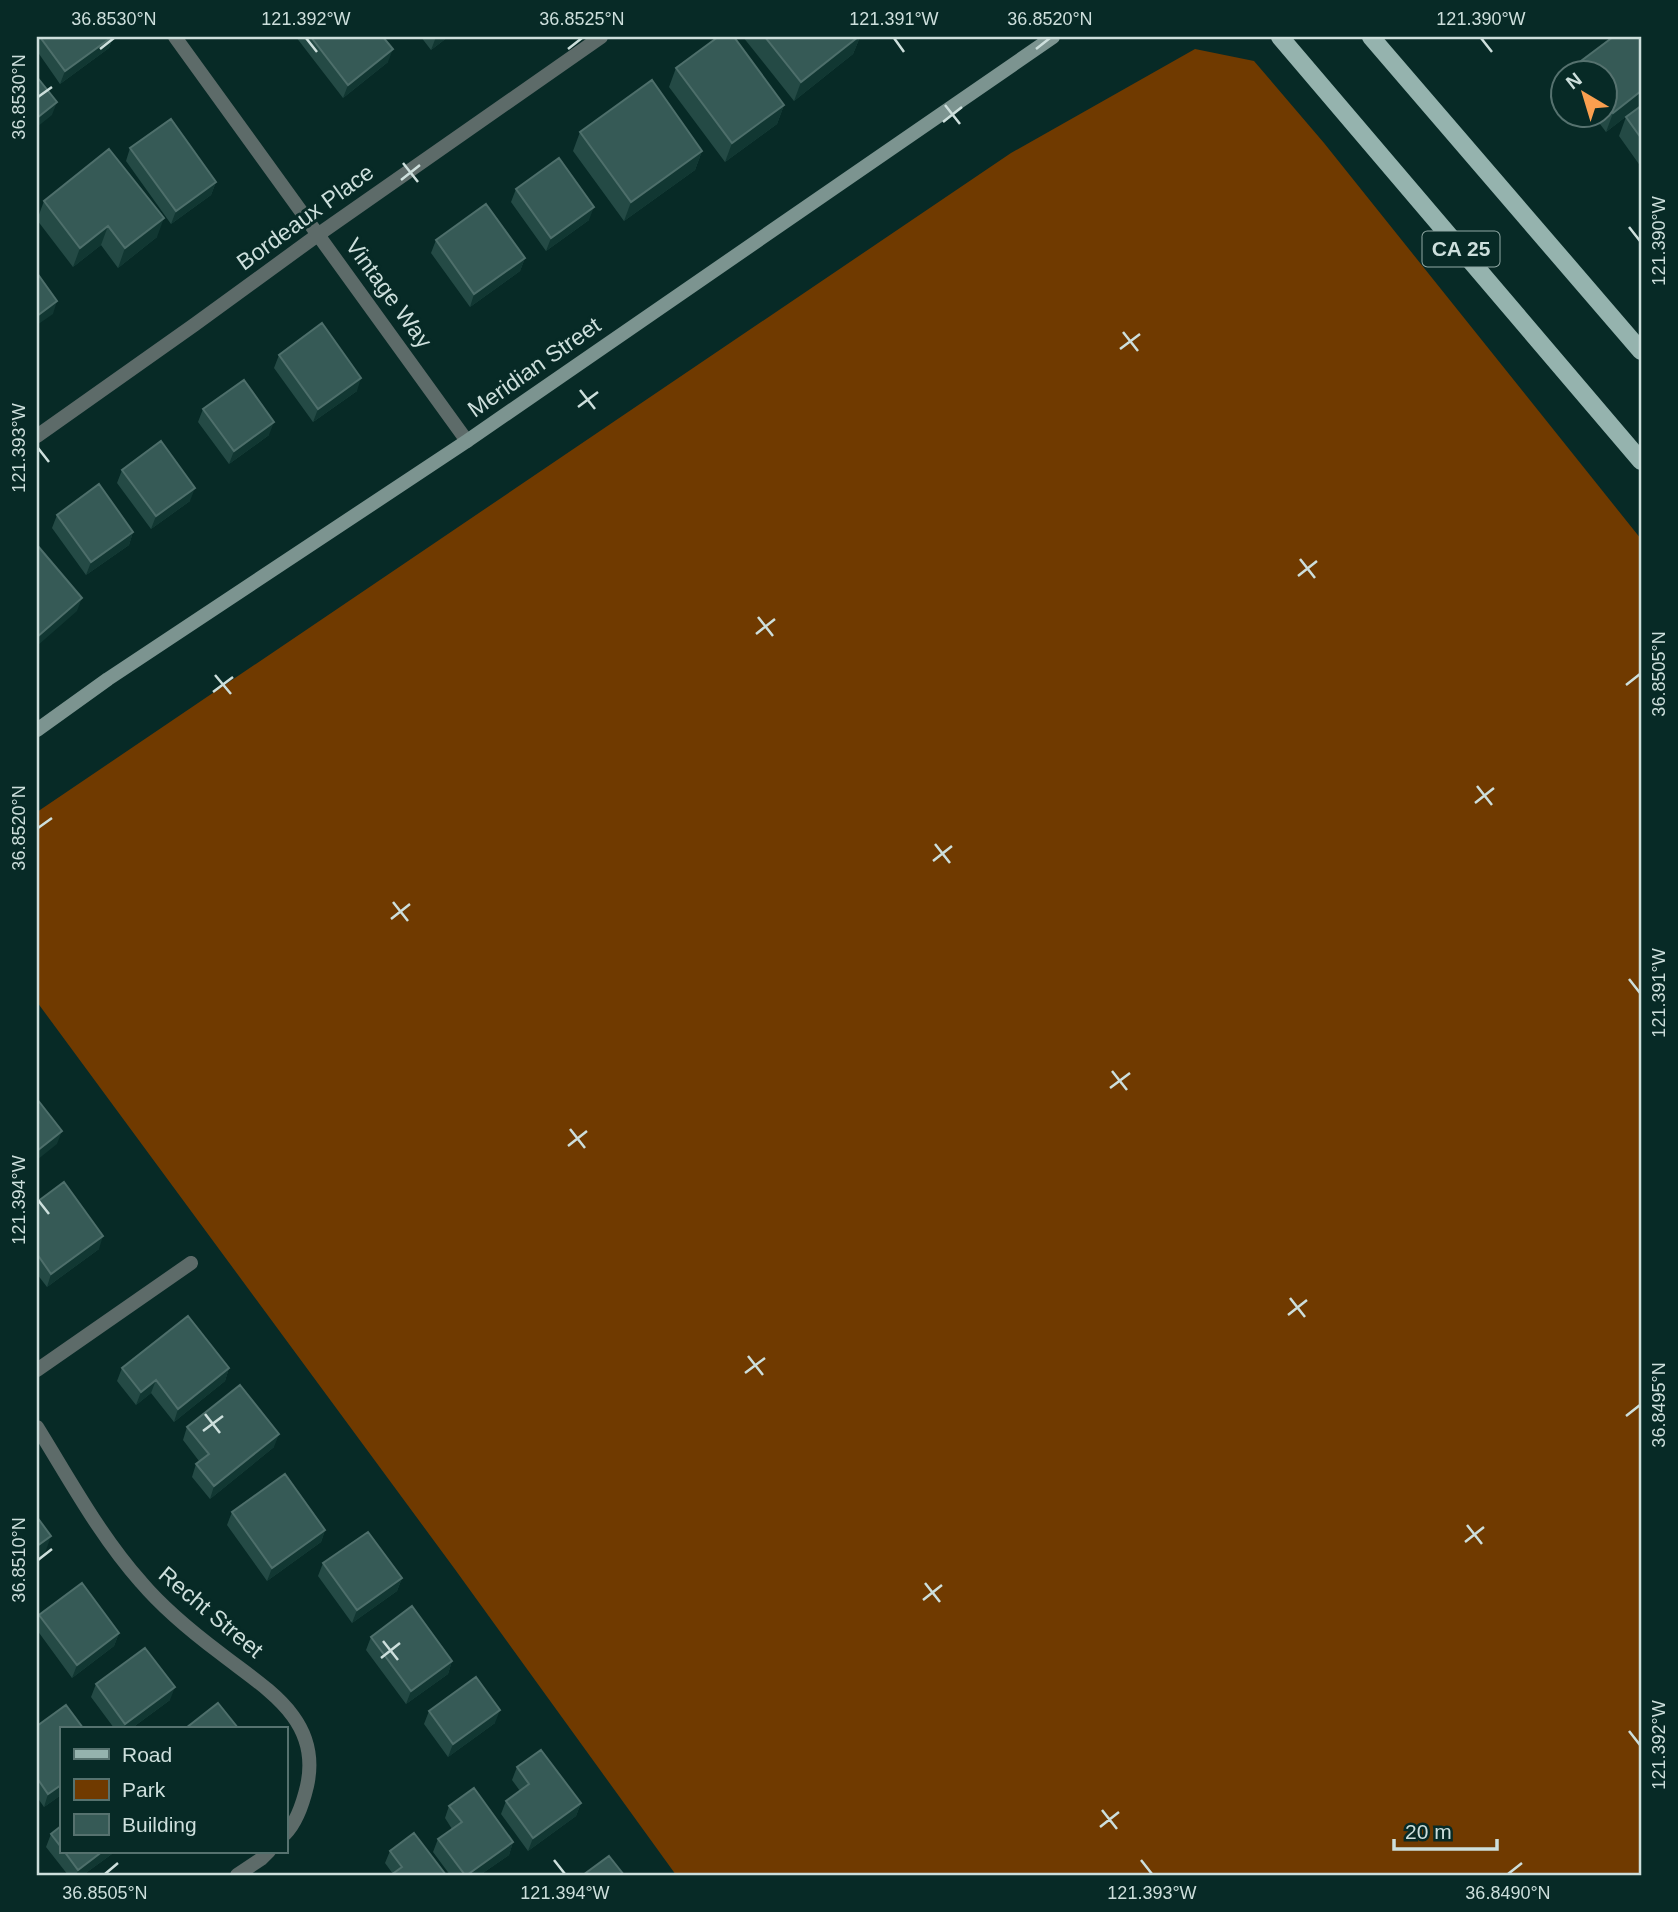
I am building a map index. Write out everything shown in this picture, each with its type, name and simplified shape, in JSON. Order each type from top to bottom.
[{"type":"main road","name":"CA 25","points":[[1280,37],[1641,461]]},
{"type":"main road","name":"CA 25","points":[[1371,37],[1641,351]]},
{"type":"street","name":"Vintage Way","points":[[175,37],[467,441]]},
{"type":"street","name":"Bordeaux Place","points":[[37,436],[601,37]]},
{"type":"street","name":"Meridian Street","points":[[37,730],[108,679],[467,441],[1053,37]]},
{"type":"street","points":[[37,1370],[191,1263]]},
{"type":"street","name":"Recht Street","points":[[37,1427],[108,1541],[139,1581],[159,1603],[274,1694],[303,1730],[310,1758],[310,1772],[303,1804],[287,1831]]},
{"type":"street","points":[[237,1875],[267,1853]]},
{"type":"green space","points":[[1195,49],[1254,61],[1324,143],[1641,539],[1641,1875],[676,1875],[454,1568],[37,1002],[37,812],[1011,153]]},
{"type":"building","points":[[40,37],[112,37],[65,71]]},
{"type":"building","points":[[311,37],[383,37],[393,49],[348,85]]},
{"type":"building","points":[[718,37],[734,37],[784,105],[732,143],[676,68]]},
{"type":"building","points":[[765,37],[858,37],[801,82]]},
{"type":"building","points":[[1613,37],[1641,37],[1641,91],[1618,109],[1618,60],[1582,60]]},
{"type":"building","points":[[37,77],[57,102],[37,118]]},
{"type":"building","points":[[652,80],[702,151],[631,202],[580,132]]},
{"type":"building","points":[[1641,106],[1641,138],[1626,117]]},
{"type":"building","points":[[171,119],[216,182],[176,211],[130,148]]},
{"type":"building","points":[[109,149],[164,218],[125,248],[108,226],[80,248],[44,201]]},
{"type":"building","points":[[559,158],[594,207],[551,238],[516,189]]},
{"type":"building","points":[[486,204],[525,258],[474,294],[436,240]]},
{"type":"building","points":[[37,273],[57,301],[37,316]]},
{"type":"building","points":[[322,323],[361,378],[318,409],[279,355]]},
{"type":"building","points":[[244,380],[274,422],[234,451],[203,409]]},
{"type":"building","points":[[161,441],[195,488],[156,516],[122,470]]},
{"type":"building","points":[[99,484],[133,532],[91,562],[57,515]]},
{"type":"building","points":[[37,545],[82,598],[37,637]]},
{"type":"building","points":[[37,1099],[62,1131],[37,1151]]},
{"type":"building","points":[[64,1182],[103,1236],[51,1274],[37,1254],[37,1202]]},
{"type":"building","points":[[188,1316],[229,1368],[178,1409],[156,1380],[141,1392],[122,1368]]},
{"type":"building","points":[[240,1385],[279,1434],[214,1486],[196,1464],[209,1454],[187,1427]]},
{"type":"building","points":[[285,1474],[325,1530],[272,1568],[232,1512]]},
{"type":"building","points":[[37,1517],[51,1536],[37,1546]]},
{"type":"building","points":[[368,1532],[402,1578],[357,1610],[323,1563]]},
{"type":"building","points":[[82,1583],[119,1633],[77,1665],[39,1615]]},
{"type":"building","points":[[412,1606],[452,1661],[411,1691],[371,1637]]},
{"type":"building","points":[[145,1648],[175,1687],[125,1724],[96,1684]]},
{"type":"building","points":[[476,1677],[500,1710],[453,1744],[429,1711]]},
{"type":"building","points":[[218,1703],[237,1727],[187,1727]]},
{"type":"building","points":[[66,1705],[82,1727],[60,1727],[60,1786],[48,1794],[37,1778],[37,1726]]},
{"type":"building","points":[[541,1750],[581,1803],[533,1838],[506,1801],[529,1784],[517,1767]]},
{"type":"building","points":[[474,1788],[513,1842],[465,1875],[438,1839],[462,1822],[449,1806]]},
{"type":"building","points":[[60,1827],[60,1846],[51,1834]]},
{"type":"building","points":[[414,1833],[446,1875],[391,1875],[402,1867],[390,1851]]},
{"type":"building","points":[[65,1853],[100,1853],[78,1870]]},
{"type":"building","points":[[609,1856],[624,1875],[583,1875]]}]
